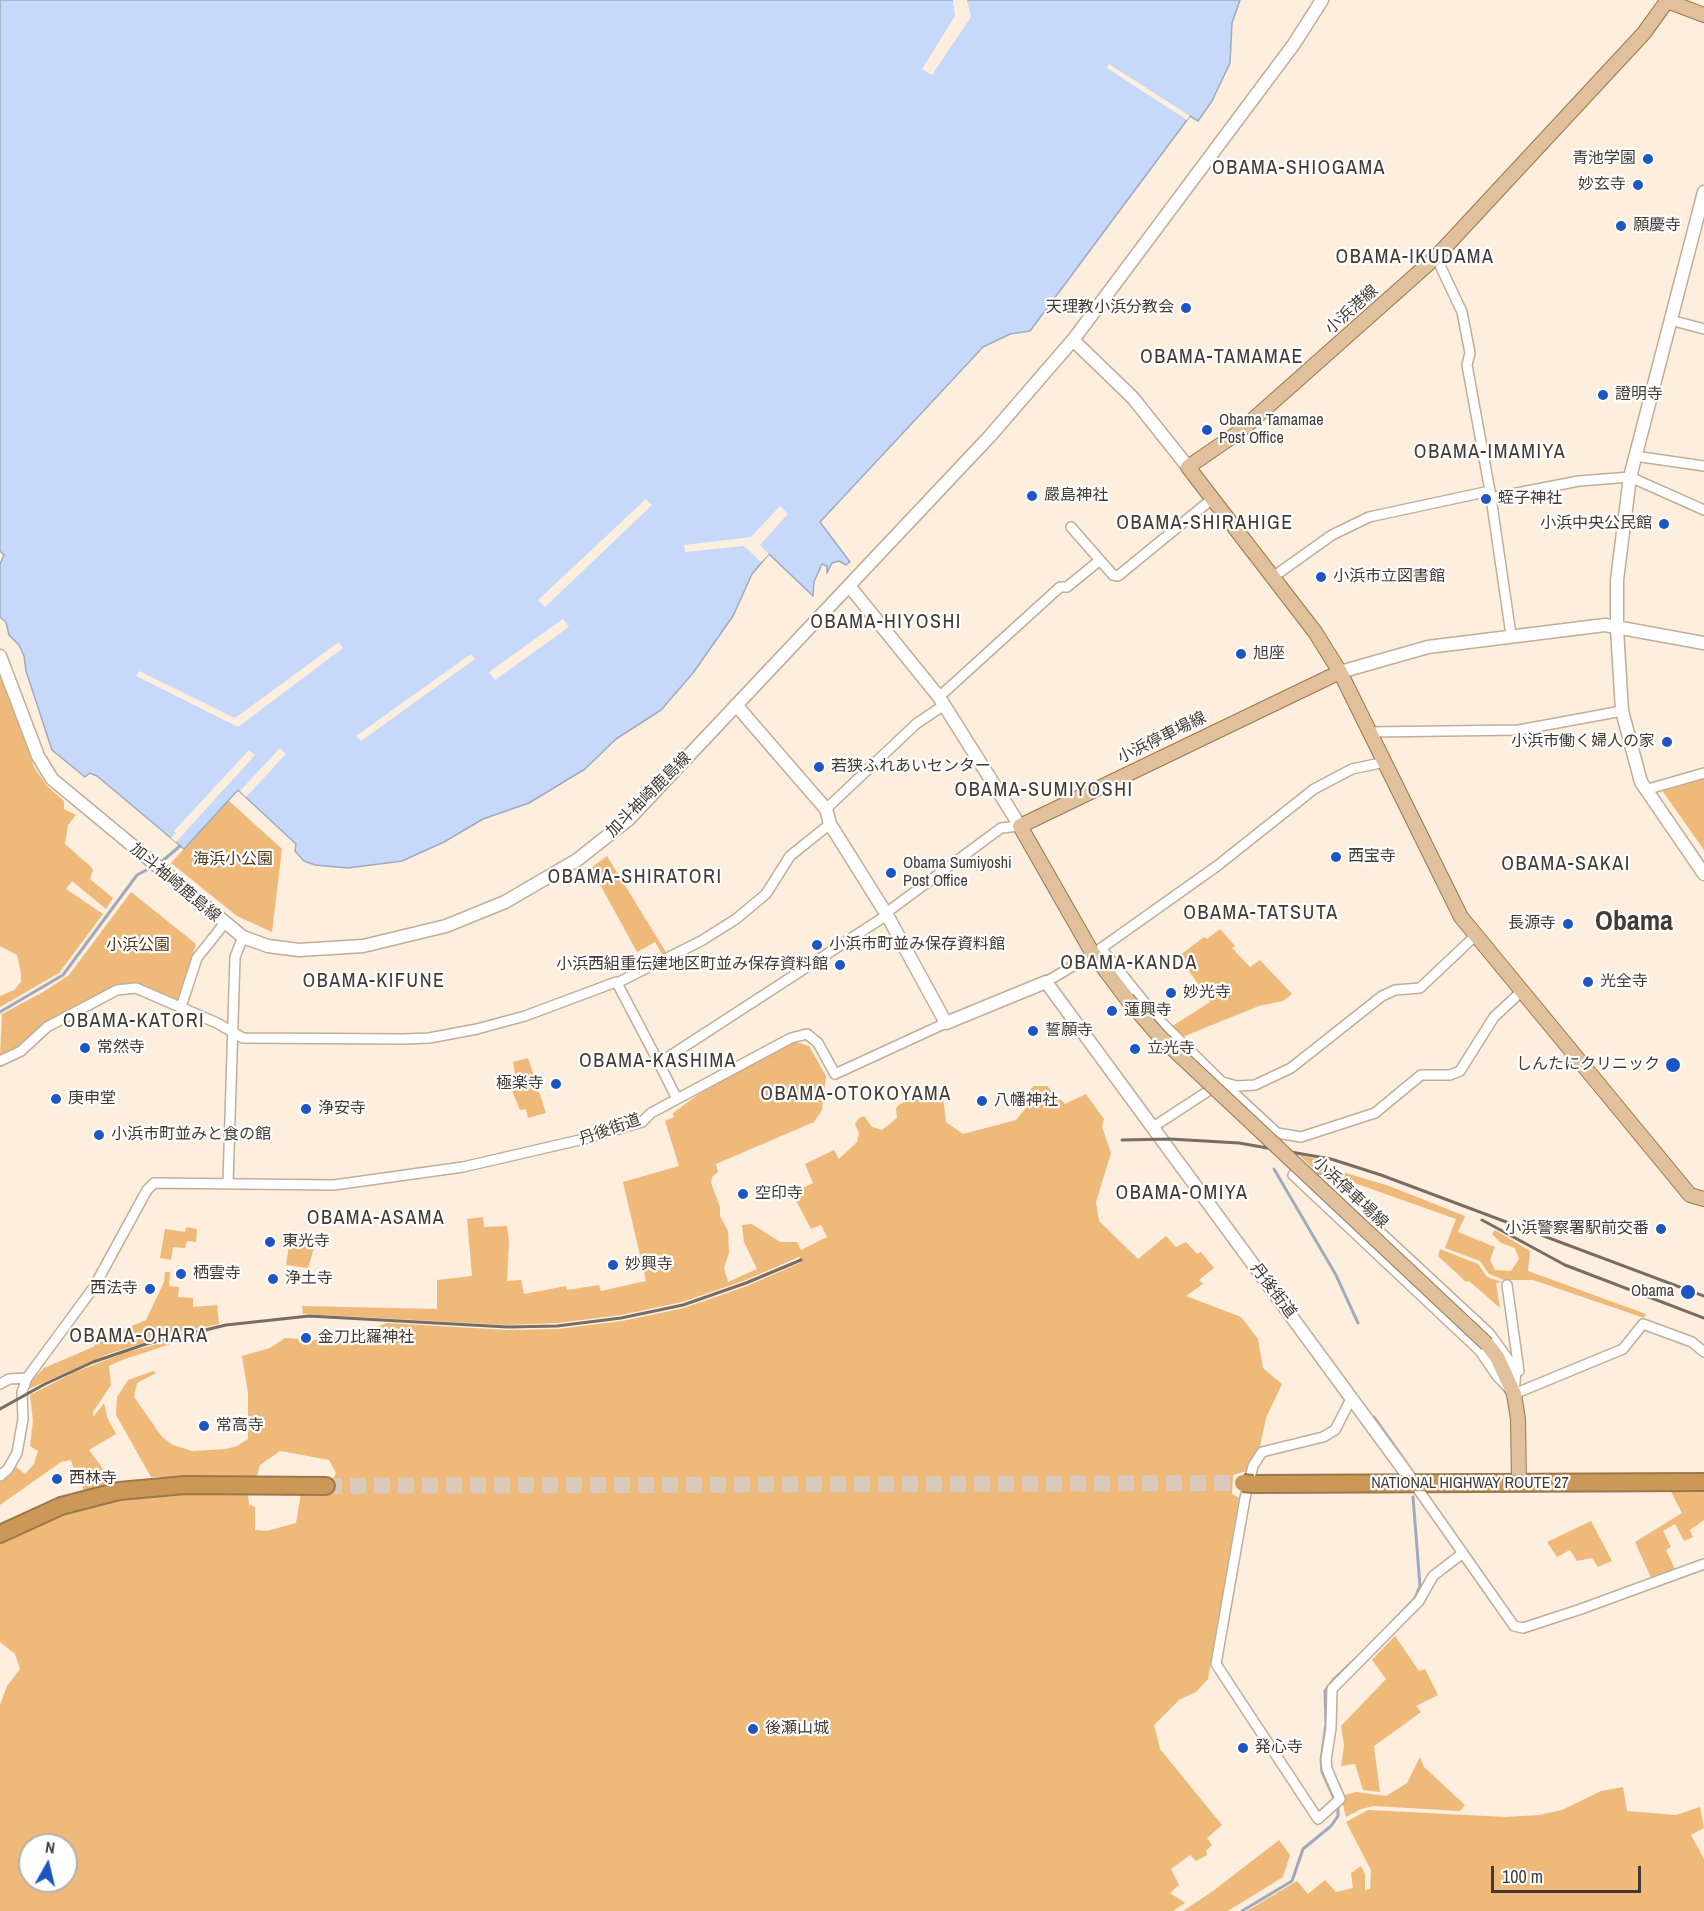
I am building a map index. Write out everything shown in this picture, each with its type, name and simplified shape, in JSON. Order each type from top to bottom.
[{"type":"highway","name":"NATIONAL HIGHWAY ROUTE 27","points":[[1244,1483],[1415,1485],[1704,1482]]},
{"type":"highway","points":[[0,1534],[61,1506],[133,1489],[185,1485],[326,1486]]},
{"type":"main road","name":"小浜港線","points":[[1188,466],[1239,432],[1436,257],[1644,33],[1666,0],[1704,15]]},
{"type":"main road","points":[[1188,466],[1315,632],[1340,672],[1461,917],[1690,1195],[1704,1199]]},
{"type":"main road","name":"小浜停車場線","points":[[1340,672],[1020,826],[1127,999],[1160,1036],[1486,1344],[1497,1357],[1515,1394],[1518,1419],[1519,1483]]},
{"type":"street","name":"加斗袖崎鹿島線","points":[[0,656],[38,756],[52,779],[224,924],[243,937],[268,946],[298,950],[363,946],[437,929],[505,902],[577,860],[613,833],[850,587],[990,436],[1073,340],[1294,44],[1322,0]]},
{"type":"street","points":[[1704,192],[1702,207],[1670,320],[1630,477],[1617,580],[1617,629],[1622,711],[1632,756],[1645,790],[1704,874]]},
{"type":"street","points":[[1436,257],[1462,312],[1470,352],[1467,365],[1511,635]]},
{"type":"street","points":[[1670,320],[1704,329]]},
{"type":"street","points":[[1073,340],[1133,398],[1188,466]]},
{"type":"street","points":[[1635,456],[1704,466]]},
{"type":"street","points":[[1273,577],[1332,535],[1369,518],[1579,481],[1630,477],[1704,510]]},
{"type":"street","points":[[1071,527],[1113,575],[1118,576],[1212,499]]},
{"type":"street","points":[[826,809],[1060,587],[1067,587],[1100,560]]},
{"type":"street","points":[[659,1063],[887,914],[1001,828],[1020,826],[941,701],[850,587]]},
{"type":"street","points":[[1340,672],[1428,646],[1605,626],[1704,643]]},
{"type":"street","points":[[736,705],[826,809],[830,824],[887,914],[946,1023],[1046,982],[1097,951],[1217,866],[1314,789],[1352,769],[1385,762]]},
{"type":"street","points":[[1371,732],[1519,730],[1622,711]]},
{"type":"street","points":[[1645,790],[1704,773]]},
{"type":"street","points":[[677,1099],[616,983],[700,941],[736,919],[766,894],[790,856],[830,824]]},
{"type":"street","points":[[181,1007],[197,958],[224,924]]},
{"type":"street","points":[[1153,1127],[1222,1083],[1237,1086],[1255,1085],[1290,1068],[1382,996],[1395,990],[1420,988],[1476,936]]},
{"type":"street","points":[[228,1183],[235,957],[243,937]]},
{"type":"street","points":[[1097,951],[1157,1018],[1222,1083],[1277,1133],[1301,1137],[1375,1113],[1421,1075],[1450,1075],[1460,1071],[1494,1017],[1522,992]]},
{"type":"street","points":[[0,1061],[21,1051],[47,1027],[117,990],[136,988],[217,1023],[243,1038],[429,1038],[477,1029],[525,1016],[616,982]]},
{"type":"street","name":"丹後街道","points":[[1046,982],[1352,1397],[1514,1626],[1523,1628],[1704,1564]]},
{"type":"street","name":"丹後街道","points":[[27,1378],[94,1287],[147,1190],[154,1183],[334,1185],[463,1167],[584,1139],[642,1122],[651,1113],[790,1038],[807,1034],[818,1043],[835,1074],[946,1023]]},
{"type":"street","points":[[1293,1175],[1324,1180],[1489,1334],[1516,1370],[1515,1394],[1497,1376],[1473,1344],[1293,1175]]},
{"type":"street","points":[[1507,1285],[1520,1367],[1515,1394]]},
{"type":"street","points":[[1515,1394],[1623,1349],[1643,1324],[1692,1342],[1704,1352]]},
{"type":"street","points":[[0,1384],[9,1379],[27,1378],[22,1392],[23,1419],[17,1454],[8,1469],[0,1476]]},
{"type":"street","points":[[1352,1397],[1335,1430],[1314,1440],[1262,1452],[1253,1466],[1245,1498],[1216,1664],[1318,1819],[1337,1803],[1326,1760],[1331,1728],[1332,1689],[1419,1601],[1432,1576],[1463,1552]]},
{"type":"green space","points":[[0,671],[34,767],[47,786],[64,801],[64,809],[76,815],[68,825],[65,844],[91,867],[93,870],[90,879],[113,898],[106,909],[72,881],[66,889],[103,914],[59,973],[0,1007],[0,996],[14,990],[21,982],[21,973],[17,955],[0,946]]},
{"type":"green space","points":[[1704,778],[1704,850],[1661,789]]},
{"type":"green space","name":"海浜小公園","points":[[228,800],[282,849],[272,932],[237,916],[171,863]]},
{"type":"green space","points":[[607,856],[667,954],[663,956],[655,942],[637,952],[591,868]]},
{"type":"green space","name":"小浜公園","points":[[131,892],[196,944],[180,998],[174,1000],[142,985],[121,985],[49,1020],[14,1049],[0,1055],[2,1014],[69,975]]},
{"type":"green space","points":[[1220,929],[1235,946],[1232,948],[1250,967],[1260,960],[1292,994],[1283,1001],[1259,1006],[1182,1037],[1171,1027],[1210,1002],[1179,956],[1204,937],[1207,939]]},
{"type":"green space","points":[[793,1041],[809,1046],[826,1076],[822,1110],[814,1122],[716,1164],[718,1172],[712,1177],[711,1183],[720,1207],[720,1216],[728,1231],[729,1253],[724,1268],[728,1282],[757,1269],[744,1242],[742,1225],[752,1224],[780,1242],[797,1242],[801,1250],[827,1237],[821,1225],[811,1229],[792,1193],[813,1183],[805,1164],[834,1150],[839,1159],[857,1142],[859,1133],[855,1124],[859,1118],[864,1116],[872,1127],[882,1130],[897,1118],[896,1108],[900,1104],[938,1088],[943,1097],[946,1122],[963,1134],[1016,1120],[1025,1109],[1025,1094],[1034,1086],[1047,1086],[1065,1104],[1086,1094],[1104,1119],[1102,1127],[1111,1153],[1096,1202],[1099,1221],[1138,1259],[1166,1236],[1176,1247],[1186,1242],[1197,1254],[1201,1252],[1214,1268],[1199,1280],[1203,1284],[1186,1296],[1241,1317],[1258,1339],[1263,1368],[1282,1384],[1266,1418],[1259,1451],[1247,1471],[1233,1475],[1232,1494],[1239,1498],[1208,1679],[1196,1692],[1179,1700],[1154,1725],[1160,1749],[1222,1825],[1207,1838],[1212,1845],[1206,1851],[1207,1855],[1196,1861],[1190,1855],[1171,1869],[1179,1885],[1170,1893],[1185,1903],[1173,1911],[0,1911],[0,1705],[7,1686],[20,1669],[15,1654],[0,1642],[0,1543],[33,1526],[67,1513],[105,1502],[150,1495],[248,1495],[249,1504],[255,1507],[255,1530],[267,1531],[296,1523],[301,1493],[326,1492],[336,1473],[329,1460],[280,1451],[260,1465],[257,1476],[151,1477],[116,1415],[117,1397],[128,1380],[153,1371],[156,1373],[137,1383],[134,1397],[162,1437],[173,1445],[192,1451],[226,1449],[237,1446],[248,1439],[248,1393],[242,1356],[270,1348],[285,1338],[298,1339],[300,1343],[309,1344],[313,1340],[330,1338],[351,1340],[358,1334],[387,1323],[508,1330],[558,1329],[622,1321],[684,1308],[747,1286],[802,1262],[799,1257],[746,1280],[682,1302],[621,1315],[557,1323],[508,1325],[303,1314],[302,1306],[437,1309],[437,1280],[472,1276],[467,1219],[483,1217],[484,1227],[507,1226],[509,1242],[507,1281],[521,1280],[524,1294],[566,1286],[567,1290],[599,1285],[601,1291],[646,1281],[623,1182],[679,1166],[665,1121],[674,1117],[673,1113],[706,1089]]},
{"type":"green space","points":[[528,1058],[546,1113],[528,1118],[526,1109],[520,1110],[511,1088],[502,1090],[499,1077],[515,1073],[513,1062]]},
{"type":"green space","points":[[1299,1155],[1327,1161],[1326,1167],[1389,1186],[1465,1216],[1458,1232],[1495,1247],[1490,1260],[1495,1270],[1511,1271],[1519,1259],[1515,1248],[1501,1243],[1492,1234],[1495,1230],[1530,1251],[1528,1271],[1646,1314],[1644,1318],[1533,1280],[1504,1280],[1489,1274],[1480,1261],[1445,1248],[1456,1219],[1346,1180],[1318,1173]]},
{"type":"green space","points":[[186,1227],[197,1229],[196,1242],[187,1241],[185,1248],[173,1247],[171,1260],[160,1258],[165,1229],[185,1232]]},
{"type":"green space","points":[[291,1232],[300,1233],[299,1239],[316,1241],[308,1268],[286,1265]]},
{"type":"green space","points":[[1440,1249],[1478,1264],[1487,1277],[1502,1282],[1496,1283],[1500,1308],[1469,1281],[1466,1282],[1438,1256]]},
{"type":"green space","points":[[165,1272],[170,1272],[169,1286],[179,1287],[178,1297],[193,1298],[193,1307],[217,1305],[219,1324],[176,1333],[108,1354],[29,1389],[32,1380],[44,1368],[93,1347],[101,1339],[146,1320],[164,1282]]},
{"type":"green space","points":[[219,1328],[109,1366],[111,1385],[93,1412],[93,1417],[104,1403],[107,1417],[116,1434],[89,1450],[116,1486],[84,1493],[79,1472],[74,1470],[71,1460],[61,1462],[0,1505],[0,1482],[16,1467],[25,1474],[34,1464],[38,1451],[30,1446],[33,1421],[30,1395],[75,1372],[127,1352]]},
{"type":"green space","points":[[1704,1489],[1704,1520],[1690,1530],[1693,1537],[1684,1541],[1675,1524],[1663,1531],[1671,1547],[1666,1550],[1676,1571],[1652,1580],[1635,1542],[1682,1513],[1670,1490]]},
{"type":"green space","points":[[1591,1521],[1612,1561],[1598,1567],[1592,1558],[1577,1561],[1570,1550],[1557,1557],[1547,1542]]},
{"type":"green space","points":[[1395,1636],[1419,1671],[1425,1669],[1438,1695],[1416,1706],[1421,1712],[1374,1746],[1380,1792],[1363,1790],[1355,1764],[1341,1766],[1344,1745],[1341,1726],[1386,1679],[1372,1660]]},
{"type":"green space","points":[[1420,1757],[1424,1767],[1465,1805],[1460,1811],[1374,1806],[1361,1809],[1346,1817],[1341,1796],[1356,1792],[1386,1796],[1407,1783]]},
{"type":"green space","points":[[1623,1787],[1627,1811],[1676,1815],[1700,1807],[1704,1828],[1691,1835],[1704,1859],[1704,1911],[1247,1911],[1297,1881],[1308,1894],[1325,1880],[1336,1892],[1353,1888],[1351,1873],[1361,1866],[1365,1874],[1365,1890],[1370,1889],[1371,1870],[1346,1822],[1368,1810],[1505,1817],[1539,1815],[1562,1810],[1601,1791]]},
{"type":"green space","points":[[1279,1840],[1290,1855],[1283,1877],[1228,1911],[1183,1911],[1213,1891]]},
{"type":"water","points":[[0,0],[1240,0],[1232,23],[1230,63],[1212,101],[1198,121],[1190,116],[1030,331],[1010,334],[983,347],[820,522],[850,562],[846,565],[839,561],[832,563],[827,573],[827,566],[822,564],[814,582],[813,596],[769,554],[752,574],[733,616],[693,673],[661,710],[616,739],[585,769],[529,803],[483,819],[444,842],[402,861],[348,868],[315,865],[304,861],[295,851],[296,844],[238,790],[184,849],[97,776],[90,773],[85,777],[52,750],[26,671],[24,656],[19,645],[9,635],[6,622],[0,617],[0,564],[4,555],[0,551]]},
{"type":"pier","points":[[953,0],[967,0],[971,17],[932,75],[922,69],[955,16]]},
{"type":"pier","points":[[1109,64],[1190,116],[1187,120],[1107,68]]},
{"type":"pier","points":[[646,499],[652,505],[545,607],[538,600]]},
{"type":"pier","points":[[780,506],[788,514],[760,545],[769,554],[761,562],[744,546],[685,552],[684,545],[751,537]]},
{"type":"pier","points":[[563,619],[569,627],[495,680],[489,672]]},
{"type":"pier","points":[[339,642],[343,648],[238,727],[136,676],[139,671],[235,718]]},
{"type":"pier","points":[[471,654],[475,659],[361,741],[356,736]]},
{"type":"pier","points":[[280,748],[286,754],[246,797],[240,791]]},
{"type":"pier","points":[[249,750],[255,755],[176,842],[171,838],[176,833],[174,831]]},
{"type":"waterway","points":[[160,863],[180,846]]},
{"type":"waterway","points":[[0,1012],[63,975],[137,875],[152,867]]},
{"type":"waterway","points":[[1274,1169],[1336,1275],[1358,1323]]},
{"type":"waterway","points":[[1374,1417],[1406,1462]]},
{"type":"waterway","points":[[1393,1621],[1415,1598],[1420,1586],[1413,1497]]},
{"type":"waterway","points":[[1242,1911],[1292,1881],[1303,1849],[1331,1826],[1338,1816],[1338,1807],[1322,1772],[1321,1760],[1326,1724],[1325,1691],[1354,1660]]},
{"type":"tunnel","points":[[326,1486],[1236,1483]]},
{"type":"railway","points":[[1122,1140],[1170,1139],[1239,1143],[1331,1159],[1381,1175],[1704,1296]]},
{"type":"railway","points":[[1482,1220],[1565,1265],[1704,1318]]},
{"type":"railway","points":[[0,1409],[45,1384],[93,1362],[146,1344],[226,1325],[309,1316],[508,1327],[557,1326],[621,1318],[683,1305],[746,1283],[801,1260]]},
{"type":"place","name":"青池学園","points":[[1648,159]]},
{"type":"place","name":"妙玄寺","points":[[1638,185]]},
{"type":"place","name":"願慶寺","points":[[1621,226]]},
{"type":"place","name":"天理教小浜分教会","points":[[1186,308]]},
{"type":"place","name":"證明寺","points":[[1603,395]]},
{"type":"place","name":"Obama Tamamae Post Office","points":[[1207,430]]},
{"type":"place","name":"嚴島神社","points":[[1032,496]]},
{"type":"place","name":"蛭子神社","points":[[1486,499]]},
{"type":"place","name":"小浜中央公民館","points":[[1664,524]]},
{"type":"place","name":"小浜市立図書館","points":[[1321,577]]},
{"type":"place","name":"旭座","points":[[1241,654]]},
{"type":"place","name":"小浜市働く婦人の家","points":[[1667,742]]},
{"type":"place","name":"若狭ふれあいセンター","points":[[819,767]]},
{"type":"place","name":"西宝寺","points":[[1336,857]]},
{"type":"place","name":"Obama Sumiyoshi Post Office","points":[[891,873]]},
{"type":"place","name":"長源寺","points":[[1568,924]]},
{"type":"place","name":"小浜市町並み保存資料館","points":[[817,945]]},
{"type":"place","name":"小浜西組重伝建地区町並み保存資料館","points":[[840,965]]},
{"type":"place","name":"光全寺","points":[[1588,982]]},
{"type":"place","name":"妙光寺","points":[[1171,993]]},
{"type":"place","name":"蓮興寺","points":[[1112,1011]]},
{"type":"place","name":"誓願寺","points":[[1033,1031]]},
{"type":"place","name":"常然寺","points":[[85,1048]]},
{"type":"place","name":"立光寺","points":[[1135,1049]]},
{"type":"place","name":"しんたにクリニック","points":[[1673,1065]]},
{"type":"place","name":"極楽寺","points":[[556,1084]]},
{"type":"place","name":"庚申堂","points":[[56,1099]]},
{"type":"place","name":"八幡神社","points":[[982,1101]]},
{"type":"place","name":"浄安寺","points":[[306,1109]]},
{"type":"place","name":"小浜市町並みと食の館","points":[[99,1135]]},
{"type":"place","name":"空印寺","points":[[743,1194]]},
{"type":"place","name":"小浜警察署駅前交番","points":[[1661,1229]]},
{"type":"place","name":"東光寺","points":[[270,1242]]},
{"type":"place","name":"妙興寺","points":[[613,1265]]},
{"type":"place","name":"栖雲寺","points":[[181,1274]]},
{"type":"place","name":"浄土寺","points":[[273,1279]]},
{"type":"place","name":"西法寺","points":[[150,1289]]},
{"type":"place","name":"Obama","points":[[1688,1292]]},
{"type":"place","name":"金刀比羅神社","points":[[306,1338]]},
{"type":"place","name":"常高寺","points":[[204,1426]]},
{"type":"place","name":"西林寺","points":[[57,1479]]},
{"type":"place","name":"後瀬山城","points":[[753,1729]]},
{"type":"place","name":"発心寺","points":[[1243,1748]]},
{"type":"district","name":"OBAMA-SHIOGAMA","points":[[1299,169]]},
{"type":"district","name":"OBAMA-IKUDAMA","points":[[1415,258]]},
{"type":"district","name":"OBAMA-TAMAMAE","points":[[1222,358]]},
{"type":"district","name":"OBAMA-IMAMIYA","points":[[1490,453]]},
{"type":"district","name":"OBAMA-SHIRAHIGE","points":[[1205,524]]},
{"type":"district","name":"OBAMA-HIYOSHI","points":[[886,623]]},
{"type":"district","name":"OBAMA-SUMIYOSHI","points":[[1044,791]]},
{"type":"district","name":"OBAMA-SAKAI","points":[[1566,865]]},
{"type":"district","name":"OBAMA-SHIRATORI","points":[[635,878]]},
{"type":"district","name":"OBAMA-TATSUTA","points":[[1261,914]]},
{"type":"district","name":"Obama","points":[[1634,922]]},
{"type":"district","name":"OBAMA-KANDA","points":[[1129,964]]},
{"type":"district","name":"OBAMA-KIFUNE","points":[[374,982]]},
{"type":"district","name":"OBAMA-KATORI","points":[[134,1022]]},
{"type":"district","name":"OBAMA-KASHIMA","points":[[658,1062]]},
{"type":"district","name":"OBAMA-OTOKOYAMA","points":[[856,1095]]},
{"type":"district","name":"OBAMA-OMIYA","points":[[1182,1194]]},
{"type":"district","name":"OBAMA-ASAMA","points":[[376,1219]]},
{"type":"district","name":"OBAMA-OHARA","points":[[139,1337]]}]
